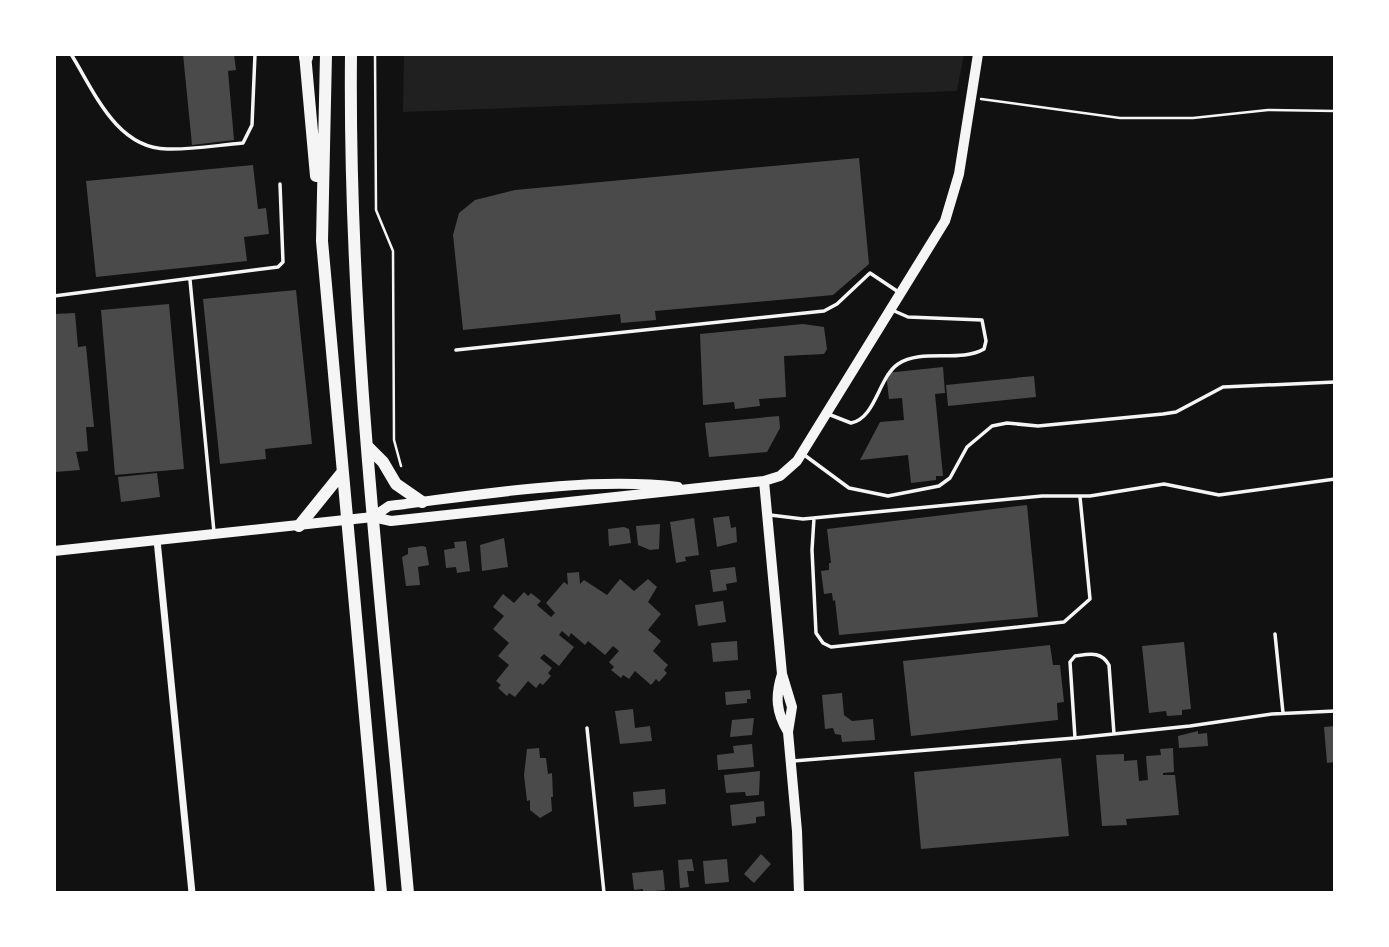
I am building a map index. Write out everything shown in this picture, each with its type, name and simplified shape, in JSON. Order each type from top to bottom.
[{"type":"highway","points":[[322,241],[327,54]]},
{"type":"highway","points":[[351,54],[353,236],[373,517],[408,893]]},
{"type":"highway","points":[[306,55],[341,474],[381,893]]},
{"type":"highway","points":[[368,447],[383,462],[396,484],[422,502]]},
{"type":"highway","points":[[299,526],[341,474]]},
{"type":"main road","points":[[54,551],[346,522],[373,517]]},
{"type":"street","points":[[373,517],[391,521],[764,481],[785,473],[802,452],[892,310],[936,238],[949,211],[959,174],[978,54]]},
{"type":"street","points":[[764,481],[782,674],[776,697],[778,711],[788,732],[799,893]]},
{"type":"street","points":[[373,517],[390,506],[618,483],[689,489]]},
{"type":"street","points":[[157,540],[191,893]]},
{"type":"lane","points":[[71,54],[112,121],[131,137],[166,149],[243,143],[252,125],[255,54]]},
{"type":"lane","points":[[54,296],[271,269],[283,262],[280,184]]},
{"type":"lane","points":[[456,350],[824,311],[837,303],[870,273],[902,294]]},
{"type":"lane","points":[[190,280],[214,534]]},
{"type":"lane","points":[[826,413],[852,423],[863,418],[888,374],[910,358],[981,352],[986,341],[985,323],[977,318],[908,317],[892,310]]},
{"type":"lane","points":[[802,452],[849,488],[888,496],[939,486],[950,478],[967,447],[992,426],[1007,423],[1038,426],[1163,414],[1176,412],[1223,387],[1335,382]]},
{"type":"lane","points":[[768,515],[814,518],[1042,496],[1080,497],[1164,484],[1219,495],[1335,479]]},
{"type":"lane","points":[[814,518],[812,550],[816,633],[822,643],[831,647],[1064,622],[1090,599],[1080,497]]},
{"type":"lane","points":[[1275,634],[1283,713]]},
{"type":"lane","points":[[1075,738],[1070,662],[1075,656],[1096,654],[1104,657],[1109,666],[1114,734]]},
{"type":"lane","points":[[791,761],[1075,738],[1283,713],[1335,711]]},
{"type":"lane","points":[[587,727],[604,893]]},
{"type":"path","points":[[375,54],[376,210],[393,251],[394,440],[403,475],[396,484]]},
{"type":"path","points":[[971,98],[1120,118],[1182,118],[1268,110],[1335,111]]},
{"type":"shaded area","points":[[404,54],[964,54],[957,91],[403,112]]},
{"type":"building","points":[[183,54],[234,54],[236,70],[228,71],[234,140],[192,145]]},
{"type":"building","points":[[859,158],[869,264],[833,295],[655,311],[656,320],[621,323],[620,314],[463,330],[453,235],[459,213],[475,200],[515,190]]},
{"type":"building","points":[[253,165],[258,209],[266,208],[269,234],[244,237],[247,261],[96,277],[86,181]]},
{"type":"building","points":[[296,290],[312,444],[265,449],[266,459],[220,464],[203,299]]},
{"type":"building","points":[[169,304],[184,469],[115,475],[101,310]]},
{"type":"building","points":[[75,313],[78,347],[86,346],[94,427],[86,427],[88,451],[76,452],[80,470],[55,472],[54,314]]},
{"type":"building","points":[[803,324],[824,327],[827,349],[824,354],[784,356],[786,397],[759,399],[760,406],[735,409],[734,402],[703,405],[700,334]]},
{"type":"building","points":[[943,367],[945,393],[935,394],[943,476],[936,476],[936,480],[911,483],[908,455],[860,460],[880,422],[904,420],[902,398],[889,399],[886,373]]},
{"type":"building","points":[[1034,376],[1036,397],[948,406],[946,385]]},
{"type":"building","points":[[779,416],[780,428],[767,452],[709,457],[705,423]]},
{"type":"building","points":[[157,473],[160,497],[121,502],[118,477]]},
{"type":"building","points":[[1027,505],[1038,617],[839,635],[835,600],[833,601],[832,593],[824,594],[821,571],[829,570],[831,563],[827,529]]},
{"type":"building","points":[[729,516],[731,528],[736,527],[737,542],[717,547],[713,518]]},
{"type":"building","points":[[694,518],[699,555],[685,557],[686,561],[676,563],[670,522]]},
{"type":"building","points":[[660,524],[659,549],[650,550],[638,545],[636,526]]},
{"type":"building","points":[[608,529],[629,529],[631,543],[609,546]]},
{"type":"building","points":[[504,538],[508,567],[482,571],[480,545]]},
{"type":"building","points":[[466,541],[470,571],[457,573],[456,567],[446,568],[444,550],[455,548],[454,542]]},
{"type":"building","points":[[426,547],[429,565],[418,567],[420,585],[406,586],[402,557],[408,554],[408,548]]},
{"type":"building","points":[[735,567],[737,582],[726,584],[727,590],[713,592],[710,570]]},
{"type":"building","points":[[579,572],[580,584],[584,580],[607,595],[620,579],[634,591],[648,579],[657,587],[648,602],[661,614],[648,630],[661,641],[653,651],[668,665],[664,670],[667,673],[659,682],[656,679],[651,685],[635,671],[629,679],[623,675],[621,678],[611,670],[614,667],[609,662],[619,651],[613,646],[605,655],[588,641],[585,645],[571,633],[569,637],[562,631],[559,635],[574,647],[559,666],[544,654],[540,658],[552,668],[548,673],[551,676],[536,688],[528,681],[515,697],[509,693],[507,696],[498,688],[501,685],[496,681],[509,665],[498,656],[509,643],[493,629],[504,616],[493,607],[503,594],[514,603],[524,592],[528,596],[531,593],[541,601],[537,605],[551,617],[555,613],[546,603],[564,582],[568,585],[567,573]]},
{"type":"building","points":[[723,601],[726,622],[698,626],[695,605]]},
{"type":"building","points":[[737,641],[738,660],[713,662],[711,643]]},
{"type":"building","points":[[1184,642],[1191,709],[1182,710],[1182,715],[1167,716],[1166,711],[1149,713],[1142,646]]},
{"type":"building","points":[[1050,645],[1053,665],[1060,665],[1064,702],[1057,703],[1058,720],[911,736],[903,661]]},
{"type":"building","points":[[750,690],[751,699],[747,699],[747,703],[726,705],[725,692]]},
{"type":"building","points":[[842,693],[844,715],[852,721],[873,719],[875,740],[842,742],[841,735],[835,734],[833,728],[825,729],[822,695]]},
{"type":"building","points":[[633,709],[635,728],[650,726],[652,741],[620,744],[615,711]]},
{"type":"building","points":[[754,718],[752,735],[730,737],[732,720]]},
{"type":"building","points":[[1335,726],[1335,762],[1327,763],[1324,727]]},
{"type":"building","points":[[1198,731],[1198,734],[1207,733],[1208,746],[1179,748],[1178,736]]},
{"type":"building","points":[[752,744],[754,767],[718,770],[717,755],[734,753],[733,746]]},
{"type":"building","points":[[539,748],[540,758],[546,758],[548,774],[552,773],[553,797],[552,811],[540,818],[530,810],[524,775],[527,749]]},
{"type":"building","points":[[1173,748],[1174,772],[1163,775],[1175,775],[1179,815],[1126,819],[1127,825],[1102,826],[1096,755],[1124,754],[1124,761],[1137,760],[1139,781],[1148,780],[1146,756],[1161,755],[1160,749]]},
{"type":"building","points":[[1061,758],[1069,836],[921,849],[914,772]]},
{"type":"building","points":[[760,771],[759,795],[746,796],[745,792],[726,793],[724,775]]},
{"type":"building","points":[[665,789],[666,804],[634,807],[633,792]]},
{"type":"building","points":[[764,801],[765,816],[756,817],[756,823],[732,826],[730,805]]},
{"type":"building","points":[[761,854],[771,864],[754,883],[744,874]]},
{"type":"building","points":[[692,859],[694,871],[687,871],[689,887],[680,888],[678,860]]},
{"type":"building","points":[[727,859],[729,882],[705,884],[703,861]]},
{"type":"building","points":[[663,870],[665,890],[634,890],[632,873]]}]
